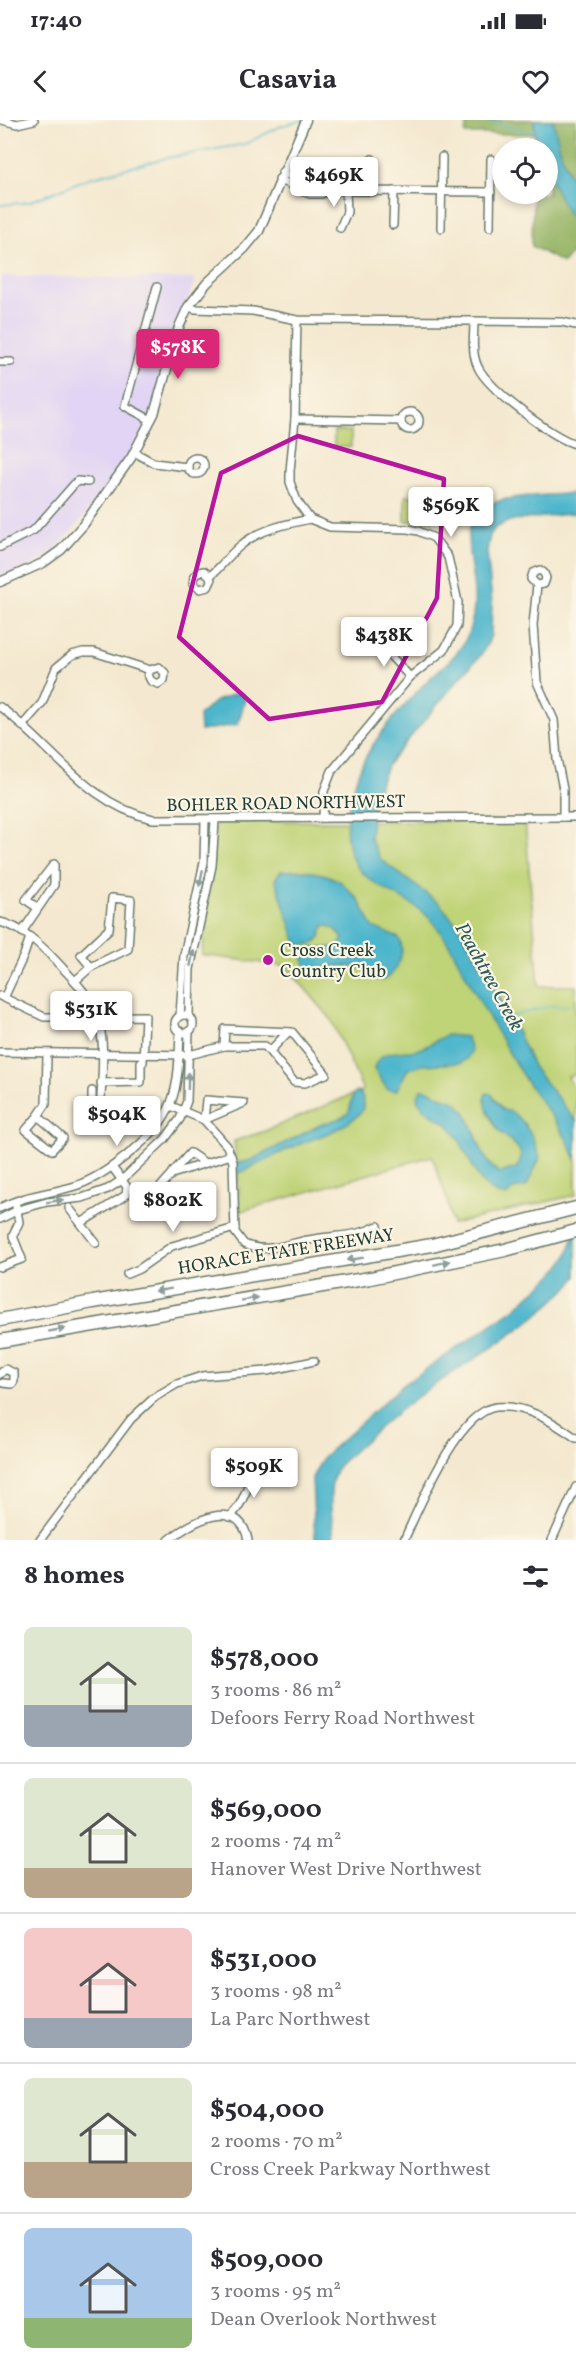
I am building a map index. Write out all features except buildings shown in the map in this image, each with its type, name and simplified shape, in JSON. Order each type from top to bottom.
[{"type":"highway","name":"HORACE E TATE FREEWAY","points":[[0,1320],[93,1302],[368,1257],[454,1240],[576,1208]]},
{"type":"highway","points":[[0,1341],[370,1278],[504,1250],[576,1231]]},
{"type":"street","points":[[2,120],[17,124],[34,120]]},
{"type":"street","points":[[0,582],[43,563],[61,550],[90,516],[134,452],[151,420],[179,327],[188,307],[207,283],[252,240],[263,223],[304,124]]},
{"type":"street","points":[[441,228],[442,157]]},
{"type":"street","points":[[372,159],[372,192]]},
{"type":"street","points":[[490,227],[491,159]]},
{"type":"street","points":[[281,176],[310,194],[322,194],[327,189],[372,192],[491,192]]},
{"type":"street","points":[[340,228],[347,212],[346,191]]},
{"type":"street","points":[[393,225],[394,191]]},
{"type":"street","points":[[151,420],[125,406],[157,288]]},
{"type":"street","points":[[188,307],[253,311],[297,320],[562,322],[576,325]]},
{"type":"street","points":[[297,320],[295,419],[290,482],[297,501],[310,519]]},
{"type":"street","points":[[474,321],[474,355],[477,366],[486,381],[556,436],[576,444]]},
{"type":"street","points":[[0,362],[11,362]]},
{"type":"street","points":[[295,419],[401,421]]},
{"type":"street","points":[[134,452],[154,463],[187,467]]},
{"type":"street","points":[[0,547],[34,530],[77,481],[88,482]]},
{"type":"street","points":[[210,576],[251,538],[270,528],[310,519],[337,528],[418,531],[434,538],[445,551],[450,563],[458,602],[457,626],[444,650],[410,677],[332,771],[324,791],[323,818]]},
{"type":"street","points":[[537,585],[533,625],[537,682],[554,720],[557,759],[563,789],[563,817]]},
{"type":"street","points":[[377,641],[410,677]]},
{"type":"street","points":[[22,726],[42,703],[56,668],[72,655],[94,652],[150,670]]},
{"type":"street","name":"BOHLER ROAD NORTHWEST","points":[[0,707],[92,790],[115,806],[153,819],[576,817]]},
{"type":"street","points":[[0,1208],[34,1194],[78,1185],[112,1167],[151,1135],[171,1106],[178,1082],[180,1031],[175,1023],[180,1016],[184,955],[204,862],[205,820]]},
{"type":"street","points":[[0,1219],[18,1210],[47,1202],[95,1194],[122,1180],[176,1126],[183,1112],[189,1090],[189,1031],[193,1024],[189,1016],[190,969],[212,866],[215,820]]},
{"type":"street","points":[[22,932],[54,885],[54,864],[26,900],[38,908]]},
{"type":"street","points":[[75,981],[92,967],[128,949],[131,900],[112,898],[109,929],[81,955],[92,967]]},
{"type":"street","points":[[0,922],[22,932],[45,949],[88,998],[98,1017],[102,1054],[100,1116],[92,1116],[92,1091]]},
{"type":"street","points":[[30,937],[24,955],[2,997],[44,1017],[145,1016],[141,1082],[101,1083]]},
{"type":"street","points":[[180,1016],[189,1016]]},
{"type":"street","points":[[0,1052],[189,1055],[201,1050],[224,1046],[266,1046],[294,1082],[305,1083],[326,1074],[292,1032],[225,1029],[224,1046]]},
{"type":"street","points":[[180,1031],[189,1031]]},
{"type":"street","points":[[270,1051],[288,1032]]},
{"type":"street","points":[[38,1116],[63,1138],[52,1150],[26,1130],[46,1104],[47,1054]]},
{"type":"street","points":[[206,1100],[244,1103],[234,1107],[204,1120],[206,1100]]},
{"type":"street","points":[[171,1106],[204,1120],[222,1138],[231,1155],[235,1227],[237,1237],[244,1244],[269,1249],[313,1239],[358,1235],[378,1226]]},
{"type":"street","points":[[147,1202],[190,1153],[205,1163]]},
{"type":"street","points":[[172,1174],[231,1155]]},
{"type":"street","points":[[81,1223],[126,1195],[127,1187],[112,1167]]},
{"type":"street","points":[[0,1267],[22,1259],[13,1236],[19,1222],[18,1210],[14,1201]]},
{"type":"street","points":[[69,1208],[96,1243]]},
{"type":"street","points":[[127,1274],[139,1269],[172,1246],[235,1227]]},
{"type":"street","points":[[40,1540],[131,1419],[165,1390],[202,1376],[267,1371],[314,1361]]},
{"type":"street","points":[[0,1374],[5,1369],[14,1373],[12,1384],[1,1383]]},
{"type":"street","points":[[404,1540],[445,1456],[464,1429],[488,1409],[508,1407],[528,1411],[551,1421],[576,1438]]},
{"type":"street","points":[[229,1517],[238,1507],[250,1481],[254,1465]]},
{"type":"street","points":[[552,1540],[576,1487]]},
{"type":"street","points":[[168,1540],[195,1521],[215,1515],[229,1517],[242,1526],[248,1540]]},
{"type":"highlighted area","points":[[298,436],[444,479],[437,598],[382,702],[269,719],[179,637],[221,473]]},
{"type":"shaded area","points":[[0,276],[195,279],[171,351],[154,414],[108,488],[52,555],[0,583]]},
{"type":"green space","points":[[467,120],[576,120],[576,248],[563,263],[532,246],[533,204],[558,204],[558,138],[535,138],[535,134],[465,134]]},
{"type":"green space","points":[[334,431],[351,431],[351,447],[334,447]]},
{"type":"green space","points":[[405,496],[434,496],[433,521],[405,521]]},
{"type":"green space","points":[[216,821],[525,821],[539,986],[576,986],[576,1074],[568,1077],[576,1092],[576,1195],[452,1224],[447,1199],[432,1156],[238,1212],[239,1188],[234,1141],[265,1131],[363,1090],[331,1019],[286,966],[202,955]]},
{"type":"water","points":[[533,120],[553,120],[557,138],[536,138]]},
{"type":"water","points":[[558,141],[562,157],[576,190],[576,224],[558,194]]},
{"type":"water","points":[[576,493],[576,513],[509,521],[495,528],[490,535],[487,551],[492,603],[491,635],[488,643],[480,656],[388,764],[373,801],[370,838],[380,859],[439,903],[459,927],[507,1010],[534,1068],[576,1121],[576,1160],[564,1135],[518,1068],[443,935],[422,911],[368,878],[353,860],[347,841],[347,820],[353,789],[361,766],[377,739],[398,712],[457,653],[468,634],[474,599],[468,539],[475,516],[484,507],[499,501],[527,496]]},
{"type":"water","points":[[234,694],[242,694],[245,699],[238,724],[200,731],[199,715],[216,701]]},
{"type":"water","points":[[303,870],[327,875],[341,882],[358,899],[373,927],[399,938],[402,949],[400,961],[385,980],[376,979],[370,973],[354,967],[310,968],[306,966],[303,956],[305,949],[336,946],[343,939],[335,929],[324,926],[320,937],[313,944],[301,945],[296,941],[275,879],[281,871]]},
{"type":"water","points":[[447,1035],[467,1037],[471,1051],[467,1059],[460,1063],[422,1065],[408,1069],[396,1091],[387,1089],[374,1069],[381,1058],[391,1053],[420,1049]]},
{"type":"water","points":[[421,1089],[453,1100],[463,1109],[486,1158],[500,1173],[516,1168],[521,1156],[517,1147],[499,1131],[494,1123],[487,1109],[485,1095],[491,1094],[503,1110],[512,1112],[523,1122],[532,1136],[540,1158],[526,1187],[513,1189],[505,1196],[486,1186],[473,1168],[452,1129],[420,1104],[417,1098]]},
{"type":"water","points":[[359,1092],[364,1105],[353,1119],[328,1133],[237,1174],[236,1163],[249,1161],[320,1125],[343,1117],[349,1112],[353,1095]]},
{"type":"water","points":[[576,1229],[576,1277],[572,1283],[524,1325],[410,1402],[338,1466],[331,1493],[334,1540],[315,1540],[312,1478],[323,1457],[403,1385],[514,1309],[554,1274],[567,1257]]},
{"type":"waterway","points":[[0,205],[29,202],[89,178],[166,158],[245,144],[281,126],[303,120]]},
{"type":"waterway","points":[[483,120],[534,133]]},
{"type":"waterway","name":"Peachtree Creek","points":[[510,1017],[550,1006],[576,1005]]},
{"type":"place","name":"Cross Creek Country Club","points":[[268,960]]}]
